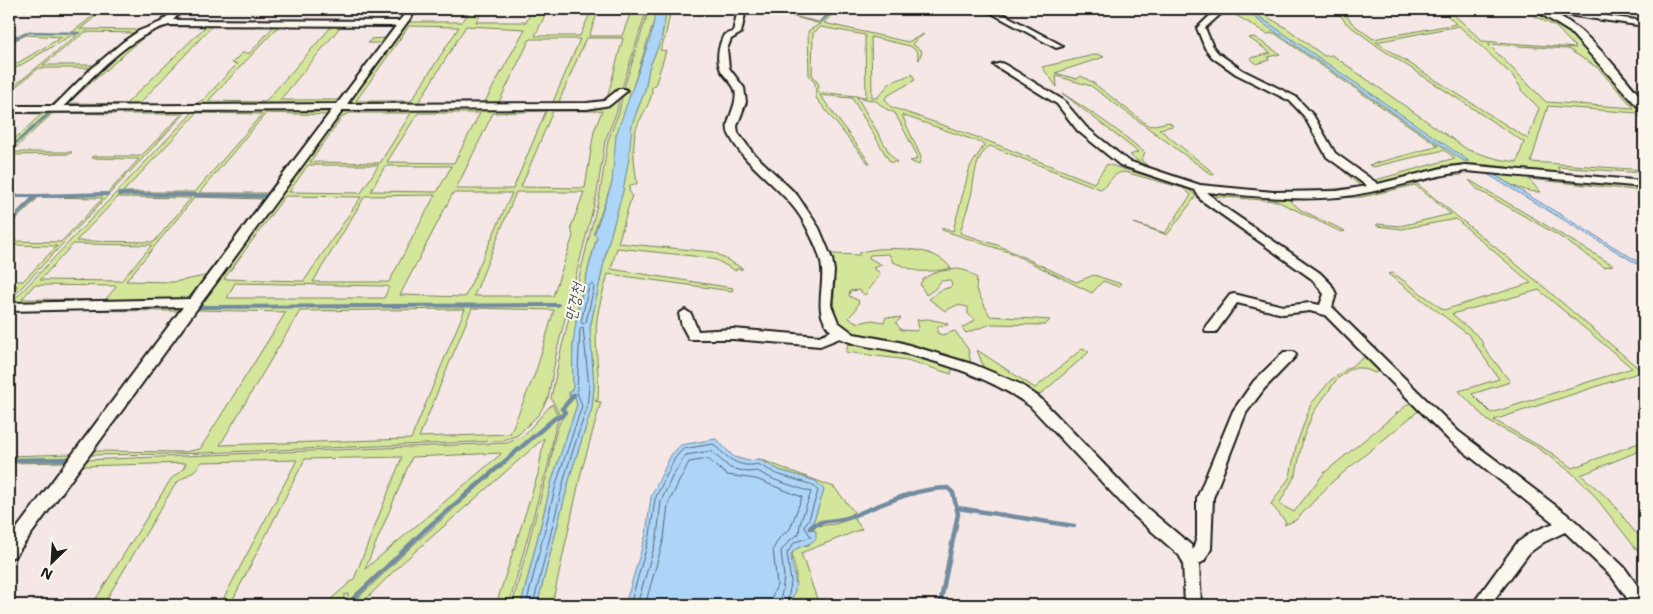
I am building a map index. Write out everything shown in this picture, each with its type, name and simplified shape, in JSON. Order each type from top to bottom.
[{"type":"street","points":[[164,22],[180,9]]},
{"type":"street","points":[[9,550],[413,9]]},
{"type":"street","points":[[742,9],[737,33],[727,37],[723,49],[724,68],[738,88],[741,102],[732,126],[733,133],[750,155],[793,197],[813,228],[826,258],[828,271],[827,314],[832,324],[840,332],[852,338],[899,347],[975,370],[1027,396],[1035,402],[1136,508],[1185,550],[1191,561],[1193,605]]},
{"type":"street","points":[[988,9],[1060,46]]},
{"type":"street","points":[[1218,9],[1220,11],[1215,17],[1201,28],[1209,48],[1239,72],[1293,100],[1308,115],[1331,155],[1376,188]]},
{"type":"street","points":[[1539,9],[1644,24]]},
{"type":"street","points":[[1539,9],[1574,30],[1644,107]]},
{"type":"street","points":[[56,109],[73,91],[139,34],[149,27],[164,22],[402,24]]},
{"type":"street","points":[[999,65],[1060,102],[1082,129],[1124,163],[1199,188],[1285,196],[1337,194],[1376,188],[1442,171],[1466,168],[1644,184]]},
{"type":"street","points":[[9,109],[340,109],[587,106],[607,102],[622,91]]},
{"type":"street","points":[[1199,188],[1205,198],[1321,282],[1330,294],[1325,309]]},
{"type":"street","points":[[1211,329],[1234,298],[1283,310],[1310,307],[1325,309],[1366,346],[1453,435],[1567,524],[1618,572],[1642,605]]},
{"type":"street","points":[[9,307],[192,303]]},
{"type":"street","points":[[685,314],[688,326],[694,336],[733,334],[820,341],[840,332]]},
{"type":"street","points":[[1191,561],[1198,556],[1202,548],[1205,538],[1205,498],[1240,411],[1259,385],[1289,355]]},
{"type":"street","points":[[1480,605],[1523,548],[1538,538],[1567,524]]},
{"type":"green space","points":[[102,9],[105,9],[80,29],[143,30],[56,106],[50,108],[9,108],[9,105],[52,105],[93,68],[39,68],[9,92],[9,90],[77,35],[72,35],[9,72],[9,68],[62,37],[26,35],[9,43],[30,32],[71,33]],"holes":[[[85,32],[135,33],[97,65],[43,65]]]},
{"type":"green space","points":[[415,9],[419,9],[410,22],[462,22],[472,9],[484,9],[476,22],[526,22],[533,9],[548,9],[535,36],[580,36],[592,9],[599,9],[589,36],[622,36],[632,9],[647,9],[621,91],[606,102],[623,38],[586,38],[558,104],[599,104],[456,107],[457,105],[483,105],[525,29],[466,26],[417,105],[450,105],[448,108],[346,107]],"holes":[[[409,26],[459,27],[411,101],[356,101]],[[530,39],[580,39],[552,104],[498,104]]]},
{"type":"green space","points":[[649,9],[656,9],[656,15],[623,118],[612,183],[594,232],[594,235],[597,236],[578,307],[573,346],[573,388],[569,393],[570,398],[561,408],[564,413],[560,416],[551,398],[561,350],[600,193],[608,140],[619,112],[623,91]]},
{"type":"green space","points":[[667,9],[671,9],[665,38],[660,50],[666,51],[655,86],[652,87],[651,98],[635,133],[634,152],[637,184],[630,185],[629,191],[632,195],[618,243],[714,252],[743,269],[736,269],[736,271],[716,260],[702,257],[617,248],[611,269],[733,288],[732,291],[608,274],[599,308],[596,329],[598,400],[595,401],[601,402],[581,473],[552,605],[537,605],[571,473],[592,408],[594,387],[590,328],[607,248],[623,191],[632,124],[645,90],[649,68],[661,40]]},
{"type":"green space","points":[[830,9],[832,9],[821,22],[834,9],[837,9],[824,23],[908,42],[924,34],[912,44],[922,51],[919,60],[917,51],[910,46],[871,37],[872,98],[878,97],[890,83],[912,74],[915,80],[887,96],[885,99],[891,107],[985,140],[1094,183],[1107,164],[1187,188],[1196,196],[1167,235],[1134,223],[1165,233],[1191,195],[1183,188],[1124,172],[1113,177],[1100,189],[990,146],[978,162],[971,196],[960,233],[1000,246],[1076,282],[1094,275],[1121,284],[1119,287],[1103,281],[1092,293],[1011,253],[942,230],[942,228],[953,231],[970,167],[985,144],[902,115],[921,157],[919,165],[910,161],[916,160],[917,155],[895,113],[876,101],[857,97],[890,154],[897,162],[890,162],[852,98],[820,95],[870,163],[868,163],[816,98],[815,83],[809,75],[808,31],[820,24],[792,16],[819,22]],"holes":[[[821,27],[865,35],[866,97],[818,92],[819,85],[812,74],[813,33]]]},
{"type":"green space","points":[[1226,9],[1242,9],[1464,161],[1468,161],[1248,9],[1254,9],[1288,29],[1324,56],[1332,55],[1468,150],[1498,159],[1517,162],[1524,142],[1380,48],[1346,23],[1336,9],[1341,9],[1353,24],[1373,39],[1456,24],[1441,9],[1448,9],[1482,41],[1576,48],[1556,27],[1521,9],[1536,12],[1552,20],[1584,46],[1637,104],[1644,114],[1644,121],[1637,113],[1548,106],[1531,162],[1644,170],[1644,173],[1557,167],[1563,175],[1488,165],[1458,164],[1435,168],[1398,181],[1380,183],[1372,181],[1455,158],[1444,150],[1373,167],[1369,165],[1439,146],[1274,33],[1267,34]],"holes":[[[1459,26],[1512,75],[1521,90],[1539,108],[1528,139],[1376,42]],[[1488,44],[1568,49],[1598,68],[1634,108],[1546,102]]]},
{"type":"green space","points":[[159,24],[214,24],[139,104],[193,105],[203,100],[237,64],[232,63],[242,53],[250,53],[274,26],[221,26],[222,24],[398,25],[340,105],[62,107],[108,61]],"holes":[[[165,25],[206,26],[126,104],[68,103],[151,31]],[[279,26],[331,27],[265,102],[208,101]],[[341,26],[393,27],[385,38],[371,39],[368,43],[382,43],[338,100],[280,100]]]},
{"type":"green space","points":[[1254,37],[1280,54],[1268,57],[1269,60],[1257,64],[1250,58],[1271,53],[1249,38]]},
{"type":"green space","points":[[1098,54],[1104,57],[1055,73],[1077,79],[1081,76],[1092,82],[1149,126],[1169,122],[1173,126],[1159,129],[1215,174],[1212,175],[1091,86],[1056,76],[1057,87],[1042,67]]},
{"type":"green space","points":[[1062,93],[1105,121],[1145,153],[1141,160],[1158,171],[1183,180],[1213,186],[1279,191],[1338,189],[1360,186],[1341,169],[1343,168],[1364,187],[1307,193],[1242,192],[1211,188],[1180,180],[1153,170],[1130,155],[1138,152]]},
{"type":"green space","points":[[620,94],[617,111],[605,141],[597,193],[557,350],[548,398],[539,414],[518,435],[501,441],[177,454],[85,455],[341,112],[597,107]],"holes":[[[546,111],[513,189],[456,189],[493,113]],[[553,111],[602,111],[594,131],[585,188],[521,187]],[[350,113],[411,113],[380,163],[310,162],[343,116]],[[418,113],[480,113],[454,163],[387,162]],[[308,165],[378,166],[361,193],[289,192]],[[385,166],[451,167],[437,192],[371,191]],[[516,192],[584,192],[571,227],[573,236],[553,296],[474,296]],[[453,193],[512,193],[465,297],[400,295]],[[435,195],[389,282],[313,282],[365,196]],[[285,196],[361,197],[304,281],[224,279]],[[235,283],[389,287],[384,298],[227,298]],[[472,308],[554,310],[536,371],[510,434],[419,437]],[[465,309],[411,439],[220,445],[300,311]],[[197,310],[286,312],[200,449],[184,452],[93,451],[93,448]]]},
{"type":"green space","points":[[119,110],[115,114],[53,113],[11,152],[72,152],[70,154],[9,155],[9,150],[50,114],[9,148],[9,144],[42,114],[9,113],[9,111]]},
{"type":"green space","points":[[124,110],[188,110],[9,301],[9,296],[18,286],[9,285],[9,281],[23,281],[57,246],[9,245],[9,241],[61,242],[103,198],[39,197],[9,226],[9,222],[36,196],[106,195],[139,159],[92,158],[94,156],[141,156],[182,114],[122,114]]},
{"type":"green space","points":[[332,110],[334,114],[192,298],[168,303],[10,304],[193,112]],"holes":[[[197,113],[262,114],[195,192],[123,192]],[[266,113],[327,115],[267,193],[199,193]],[[120,193],[269,196],[118,195]],[[118,197],[191,198],[154,242],[76,241]],[[195,197],[263,199],[205,276],[174,282],[126,281]],[[73,244],[152,245],[121,281],[40,280]],[[34,285],[116,286],[105,300],[22,299]]]},
{"type":"green space","points":[[1488,171],[1644,188],[1644,191],[1529,179],[1540,192],[1532,192],[1512,185]]},
{"type":"green space","points":[[1459,172],[1462,175],[1444,176],[1416,183],[1538,282],[1644,373],[1644,378],[1638,373],[1494,420],[1553,454],[1572,468],[1644,441],[1644,449],[1581,475],[1610,500],[1634,531],[1644,538],[1644,559],[1589,489],[1571,472],[1535,446],[1488,421],[1459,391],[1499,379],[1469,335],[1388,274],[1393,273],[1444,310],[1531,283],[1456,219],[1402,229],[1377,226],[1377,224],[1400,226],[1451,214],[1415,185],[1362,197],[1289,200],[1301,210],[1345,231],[1341,232],[1277,201],[1210,196],[1208,194],[1284,198],[1358,194]],"holes":[[[1539,290],[1632,368],[1491,413],[1472,394],[1510,382],[1485,349],[1480,338],[1452,314]]]},
{"type":"green space","points":[[1469,180],[1613,265],[1604,267],[1559,236],[1477,189]]},
{"type":"green space","points":[[877,249],[907,249],[927,252],[944,261],[951,268],[917,271],[893,262],[889,254],[870,255],[869,258],[882,265],[873,268],[880,275],[865,295],[859,290],[850,291],[849,296],[859,301],[855,311],[849,317],[850,319],[859,323],[872,320],[884,322],[886,317],[901,318],[896,323],[901,330],[916,331],[919,328],[917,320],[928,319],[947,323],[948,325],[938,326],[937,333],[943,335],[955,331],[968,349],[971,364],[859,337],[842,327],[836,320],[833,308],[835,281],[831,254],[859,255],[860,252]]},
{"type":"green space","points":[[958,269],[967,271],[977,278],[976,289],[990,316],[1050,320],[1045,325],[991,324],[966,333],[962,328],[975,320],[968,314],[968,307],[957,305],[945,311],[929,299],[941,290],[951,287],[952,284],[949,280],[941,281],[935,289],[926,295],[920,284],[931,274]]},
{"type":"green space","points":[[181,305],[186,307],[185,310],[9,545],[9,540],[65,462],[9,463],[9,461],[68,458],[9,459],[9,456],[71,454],[180,311],[9,310],[159,309],[182,307],[9,308]]},
{"type":"green space","points":[[848,344],[888,348],[953,367],[951,374],[907,360],[846,352]]},
{"type":"green space","points":[[1083,348],[1089,352],[1041,394],[1031,395],[985,371],[977,350],[1035,388]]},
{"type":"green space","points":[[1369,354],[1383,369],[1375,373],[1363,368],[1352,368],[1337,379],[1313,413],[1303,438],[1296,474],[1279,504],[1294,512],[1324,473],[1413,400],[1422,408],[1332,482],[1296,520],[1284,525],[1286,522],[1271,504],[1290,477],[1296,446],[1311,404],[1331,380]]},
{"type":"green space","points":[[575,397],[577,405],[552,480],[521,605],[512,605],[548,472],[557,428],[566,412],[564,409]]},
{"type":"green space","points":[[552,404],[558,416],[435,521],[351,598],[352,604],[412,546],[556,418],[559,418],[548,466],[509,605],[496,605],[538,474],[544,438],[401,564],[360,605],[347,605],[348,594],[344,595],[343,605],[324,605],[354,579],[402,457],[305,459],[230,605],[220,605],[297,460],[202,462],[194,471],[176,483],[103,605],[92,605],[171,479],[183,469],[186,463],[83,466],[79,468],[9,564],[9,555],[72,468],[84,460],[507,443],[523,436]],"holes":[[[501,454],[365,569],[412,457]]]},
{"type":"green space","points":[[759,459],[834,487],[854,512],[846,517],[813,523],[824,490],[816,481],[779,470]]},
{"type":"green space","points":[[854,518],[862,529],[801,553],[819,605],[790,605],[796,580],[793,552],[796,549],[809,545],[816,531],[813,529],[816,526],[835,524]]},
{"type":"water","points":[[656,9],[667,9],[661,40],[649,68],[645,90],[632,124],[629,158],[623,191],[607,248],[590,328],[594,387],[592,408],[571,473],[537,605],[521,605],[552,480],[577,405],[575,397],[569,394],[573,388],[575,332],[597,236],[594,235],[612,183],[616,135],[651,36]]},
{"type":"water","points":[[1242,9],[1248,9],[1469,161],[1464,161]]},
{"type":"water","points":[[1482,171],[1488,171],[1644,265],[1644,268]]},
{"type":"water","points":[[716,439],[734,457],[749,461],[759,459],[779,470],[816,481],[824,490],[813,523],[808,528],[816,531],[816,538],[811,543],[791,554],[795,583],[792,603],[790,605],[625,605],[646,534],[651,497],[671,455],[681,445]]},
{"type":"waterway","points":[[821,22],[834,9]]},
{"type":"waterway","points":[[20,36],[28,32],[79,33]]},
{"type":"waterway","points":[[9,36],[20,36]]},
{"type":"waterway","points":[[9,43],[20,36]]},
{"type":"waterway","points":[[9,149],[49,113]]},
{"type":"waterway","points":[[36,196],[107,194]]},
{"type":"waterway","points":[[119,194],[268,196]]},
{"type":"waterway","points":[[9,196],[36,196]]},
{"type":"waterway","points":[[9,222],[36,196]]},
{"type":"waterway","name":"만겅천","points":[[197,307],[558,305]]},
{"type":"waterway","points":[[103,309],[181,307]]},
{"type":"waterway","points":[[353,599],[425,530],[555,418],[562,416],[565,412],[562,409],[574,395]]},
{"type":"waterway","points":[[9,460],[67,459]]},
{"type":"waterway","points":[[810,528],[818,523],[847,518],[909,494],[948,488],[953,493],[958,514],[940,605]]},
{"type":"waterway","points":[[958,508],[1074,526]]}]
